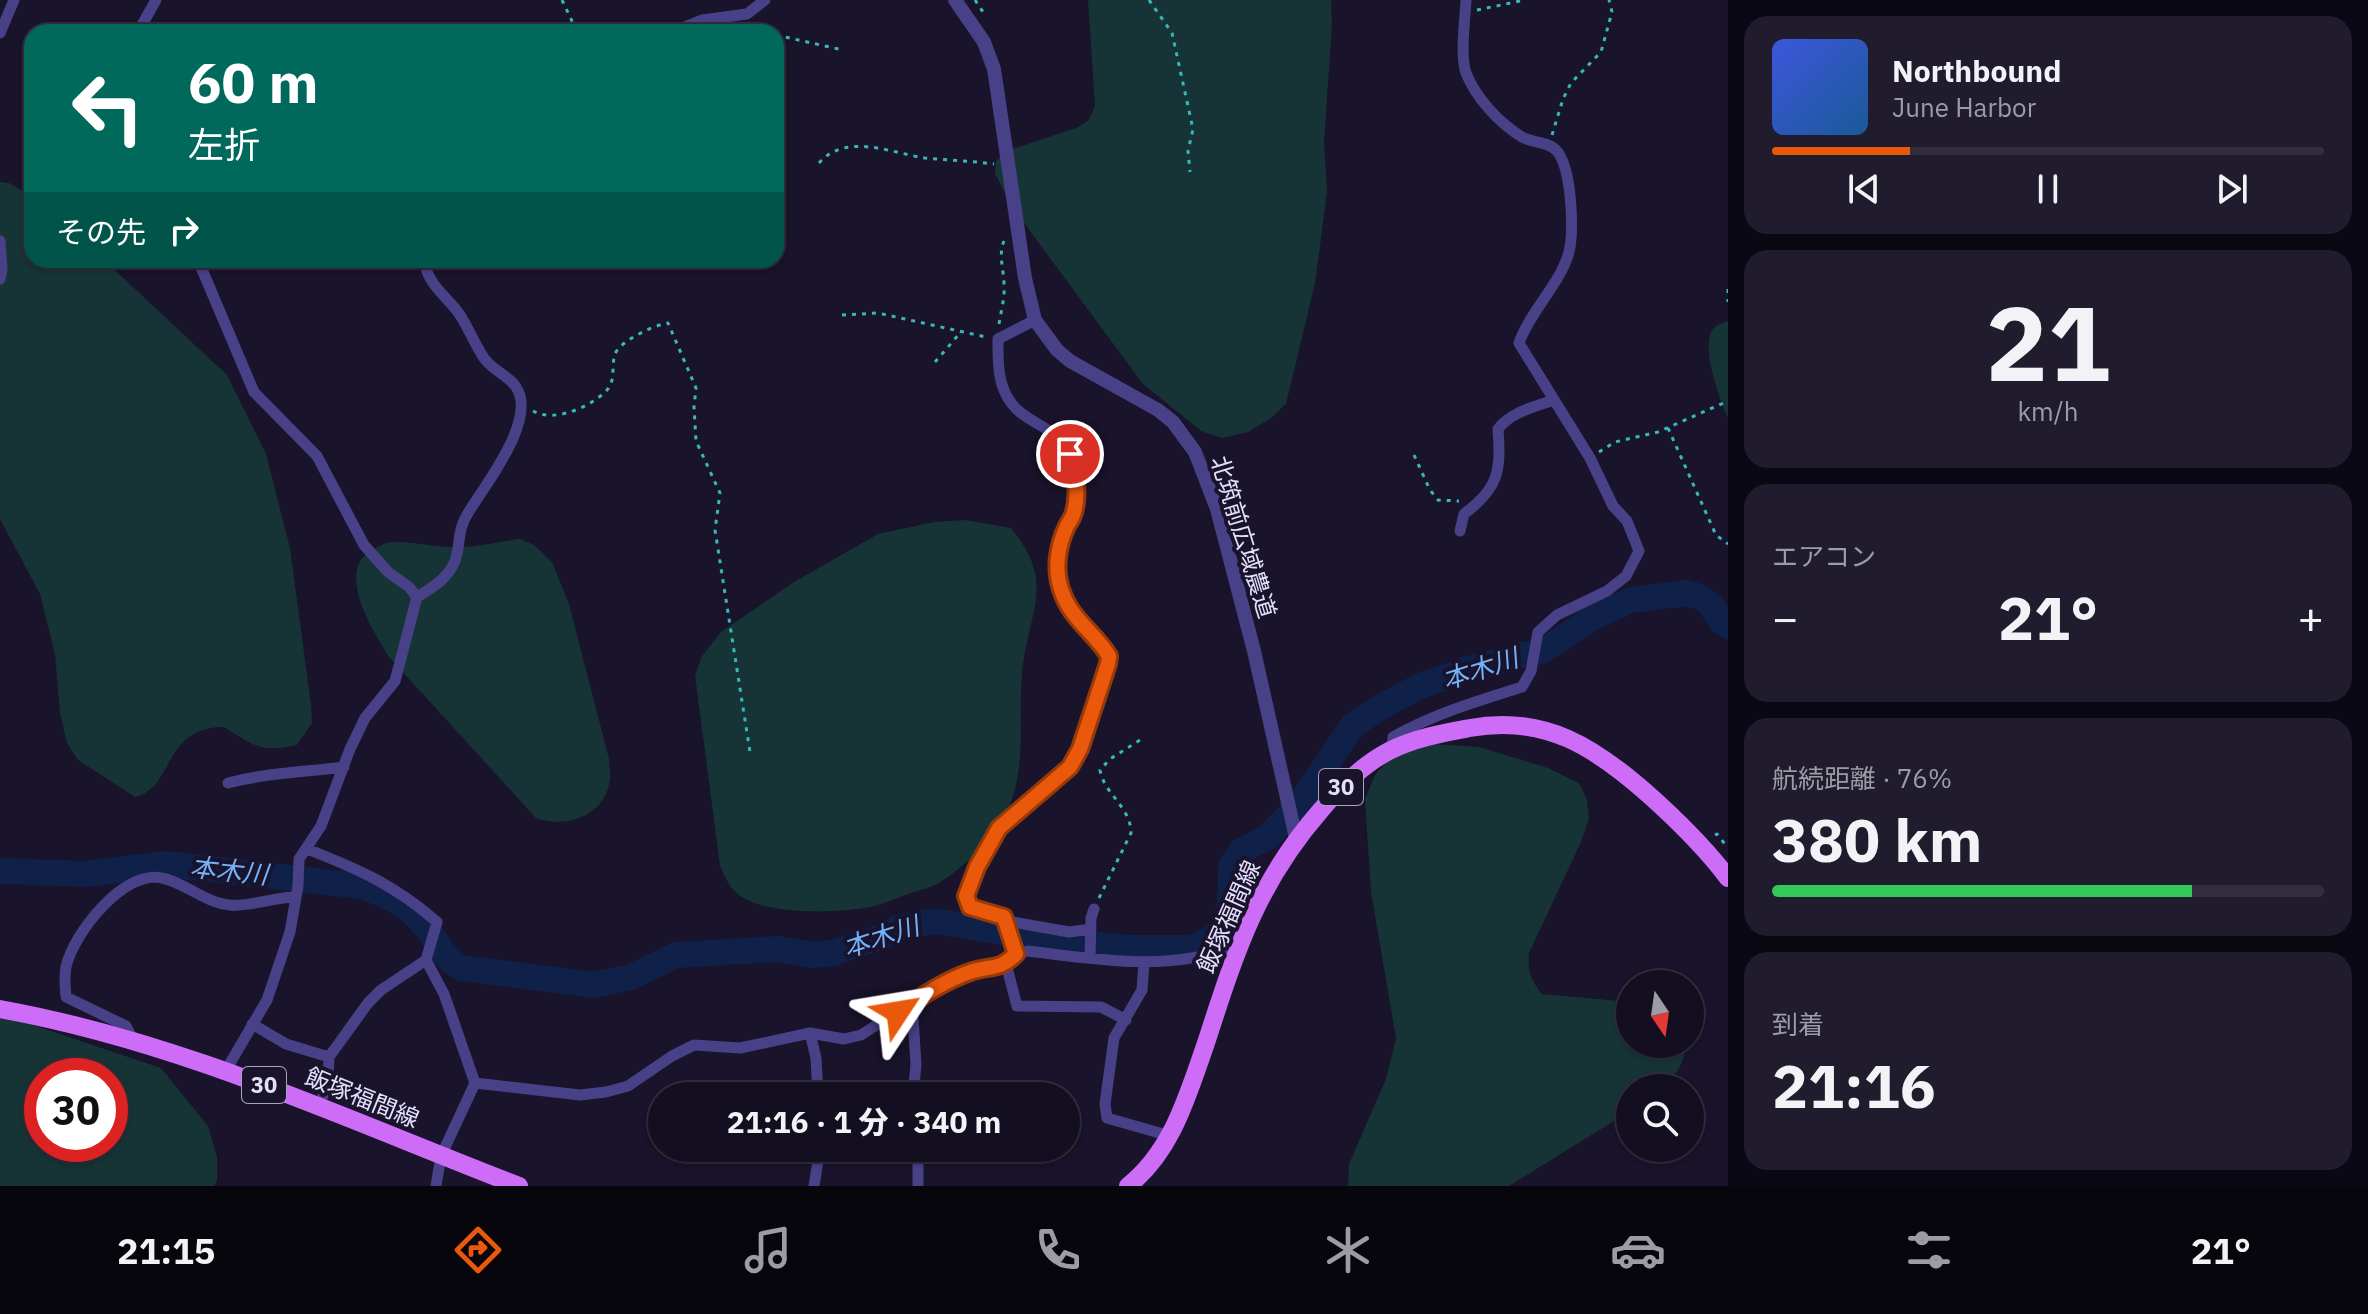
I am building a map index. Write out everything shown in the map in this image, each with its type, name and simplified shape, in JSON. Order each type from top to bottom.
[{"type":"main road","name":"飯塚福間線","points":[[1128,1186],[1156,1159],[1187,1099],[1238,946],[1264,889],[1296,838],[1351,777],[1392,750],[1417,740],[1479,727],[1523,726],[1570,738],[1600,754],[1627,775],[1700,842],[1728,878]]},
{"type":"main road","name":"飯塚福間線","points":[[0,1009],[60,1019],[132,1038],[226,1070],[519,1186]]},
{"type":"street","points":[[0,33],[14,0]]},
{"type":"street","points":[[142,24],[156,0]]},
{"type":"street","points":[[692,24],[747,14],[765,0]]},
{"type":"street","name":"北筑前広域農道","points":[[955,0],[984,42],[994,69],[1025,278],[1035,320],[1057,350],[1070,361],[1158,410],[1173,422],[1195,452],[1217,509],[1296,838]]},
{"type":"street","points":[[1392,750],[1393,737],[1414,725],[1522,687],[1531,671],[1538,632],[1557,615],[1607,591],[1626,576],[1639,551],[1627,521],[1613,506],[1590,458],[1519,343],[1568,252],[1571,214],[1567,174],[1556,151],[1524,138],[1480,100],[1465,71],[1466,6]]},
{"type":"street","points":[[0,241],[0,279]]},
{"type":"street","points":[[201,268],[254,392],[317,456],[364,545],[388,572],[417,597]]},
{"type":"street","points":[[226,1070],[267,1000],[290,932],[299,859],[321,826],[365,718],[395,681],[417,597],[448,574],[457,557],[461,523],[500,466],[523,405],[517,389],[485,360],[459,314],[436,290],[426,268]]},
{"type":"street","points":[[1016,954],[1004,917],[970,907],[966,896],[977,867],[999,828],[1070,767],[1080,749],[1109,656],[1068,608],[1061,591],[1057,569],[1062,541],[1073,515],[1076,489],[1070,454],[1047,428],[1012,405],[1001,381],[998,339],[1035,320]]},
{"type":"street","points":[[1460,531],[1464,514],[1497,479],[1500,461],[1498,429],[1505,420],[1516,414],[1554,400]]},
{"type":"street","points":[[228,783],[262,774],[344,767]]},
{"type":"street","points":[[307,849],[366,873],[412,901],[437,922],[426,960],[381,990],[329,1057],[328,1081],[319,1107]]},
{"type":"street","points":[[132,1038],[126,1026],[66,997],[65,978],[71,951],[83,931],[121,888],[138,879],[162,878],[222,905],[235,906],[296,897]]},
{"type":"street","points":[[1090,958],[1094,909]]},
{"type":"street","points":[[1007,921],[1069,932],[1091,929]]},
{"type":"street","points":[[475,1083],[566,1094],[606,1092],[628,1086],[694,1045],[740,1048],[810,1033],[844,1039],[861,1035],[937,986],[972,971],[1006,964],[1016,954],[1028,951],[1144,962],[1189,960],[1238,946]]},
{"type":"street","points":[[426,960],[444,994],[475,1083],[441,1156],[436,1186]]},
{"type":"street","points":[[1144,962],[1142,990],[1114,1038],[1105,1104],[1107,1118],[1170,1136]]},
{"type":"street","points":[[1006,964],[1017,1006],[1101,1007],[1126,1020]]},
{"type":"street","points":[[912,1003],[914,1082]]},
{"type":"street","points":[[252,1024],[286,1044],[329,1057]]},
{"type":"street","points":[[810,1033],[817,1082]]},
{"type":"street","points":[[814,1186],[818,1162]]},
{"type":"street","points":[[918,1162],[918,1186]]},
{"type":"path","points":[[562,0],[575,24]]},
{"type":"path","points":[[1149,0],[1172,33],[1193,129],[1188,151],[1190,172]]},
{"type":"path","points":[[1466,6],[1525,0]]},
{"type":"path","points":[[1549,147],[1571,83],[1601,52],[1612,12],[1609,0]]},
{"type":"path","points":[[784,37],[843,50]]},
{"type":"path","points":[[819,163],[828,154],[872,146],[916,156],[1010,166]]},
{"type":"path","points":[[842,315],[878,313],[998,339],[1004,286],[1001,244],[1008,235],[1019,229]]},
{"type":"path","points":[[1728,289],[1728,302]]},
{"type":"path","points":[[523,405],[537,414],[558,415],[584,405],[608,389],[616,353],[622,346],[656,325],[668,323],[696,388],[696,441],[720,493],[715,530],[750,752]]},
{"type":"path","points":[[935,362],[961,332]]},
{"type":"path","points":[[1590,458],[1615,442],[1668,428],[1728,401]]},
{"type":"path","points":[[1668,428],[1716,535],[1728,544]]},
{"type":"path","points":[[1414,455],[1438,500],[1454,502],[1482,498]]},
{"type":"path","points":[[1094,909],[1131,833],[1131,821],[1102,779],[1100,770],[1110,759],[1140,740]]},
{"type":"green space","points":[[1088,0],[1331,0],[1324,142],[1327,193],[1315,283],[1286,404],[1248,432],[1222,438],[1201,431],[1143,384],[1010,204],[995,173],[996,161],[1007,151],[1088,121],[1095,106]]},
{"type":"green space","points":[[0,182],[9,183],[24,192],[24,268],[113,268],[227,375],[266,454],[290,548],[312,723],[297,745],[266,748],[224,727],[204,730],[179,747],[157,782],[135,797],[78,760],[67,743],[60,713],[55,654],[40,594],[0,519]]},
{"type":"green space","points":[[1728,321],[1728,418],[1712,370],[1709,344],[1716,326]]},
{"type":"green space","points":[[965,520],[1011,528],[1032,563],[1036,579],[1021,684],[1019,766],[1010,806],[1000,824],[972,856],[939,883],[876,906],[801,911],[767,907],[740,896],[730,886],[720,866],[695,675],[702,656],[721,632],[794,582],[878,534],[934,522]]},
{"type":"green space","points":[[520,539],[534,545],[552,562],[569,604],[609,759],[610,779],[601,802],[583,816],[560,822],[536,818],[389,657],[368,619],[357,589],[356,574],[360,562],[369,552],[385,543],[461,547]]},
{"type":"green space","points":[[1419,743],[1479,747],[1548,768],[1579,783],[1587,799],[1589,819],[1529,953],[1529,970],[1542,994],[1616,1001],[1616,1058],[1683,1058],[1675,1074],[1616,1074],[1616,1120],[1509,1186],[1348,1186],[1349,1164],[1386,1079],[1396,1038],[1371,892],[1365,799],[1375,775],[1399,748]]},
{"type":"green space","points":[[0,1018],[24,1022],[161,1068],[208,1126],[217,1157],[214,1186],[0,1186]]},
{"type":"waterway","name":"本木川","points":[[0,871],[86,874],[167,864],[361,886],[388,897],[412,912],[446,955],[462,968],[593,985],[631,977],[676,955],[778,949],[813,955],[833,953],[901,927],[936,921],[1051,940],[1130,948],[1191,948],[1211,939],[1225,927],[1230,904],[1231,867],[1241,851],[1268,837],[1300,803],[1353,725],[1386,704],[1420,686],[1468,669],[1544,650],[1592,618],[1631,600],[1688,593],[1711,605],[1728,626]]},
{"type":"route","points":[[898,1012],[937,986],[972,971],[1006,964],[1016,954],[1004,917],[970,907],[966,896],[977,867],[999,828],[1016,810],[1070,767],[1080,749],[1108,664],[1109,656],[1105,649],[1088,634],[1068,608],[1057,569],[1058,553],[1073,515],[1076,489],[1070,454]]}]
